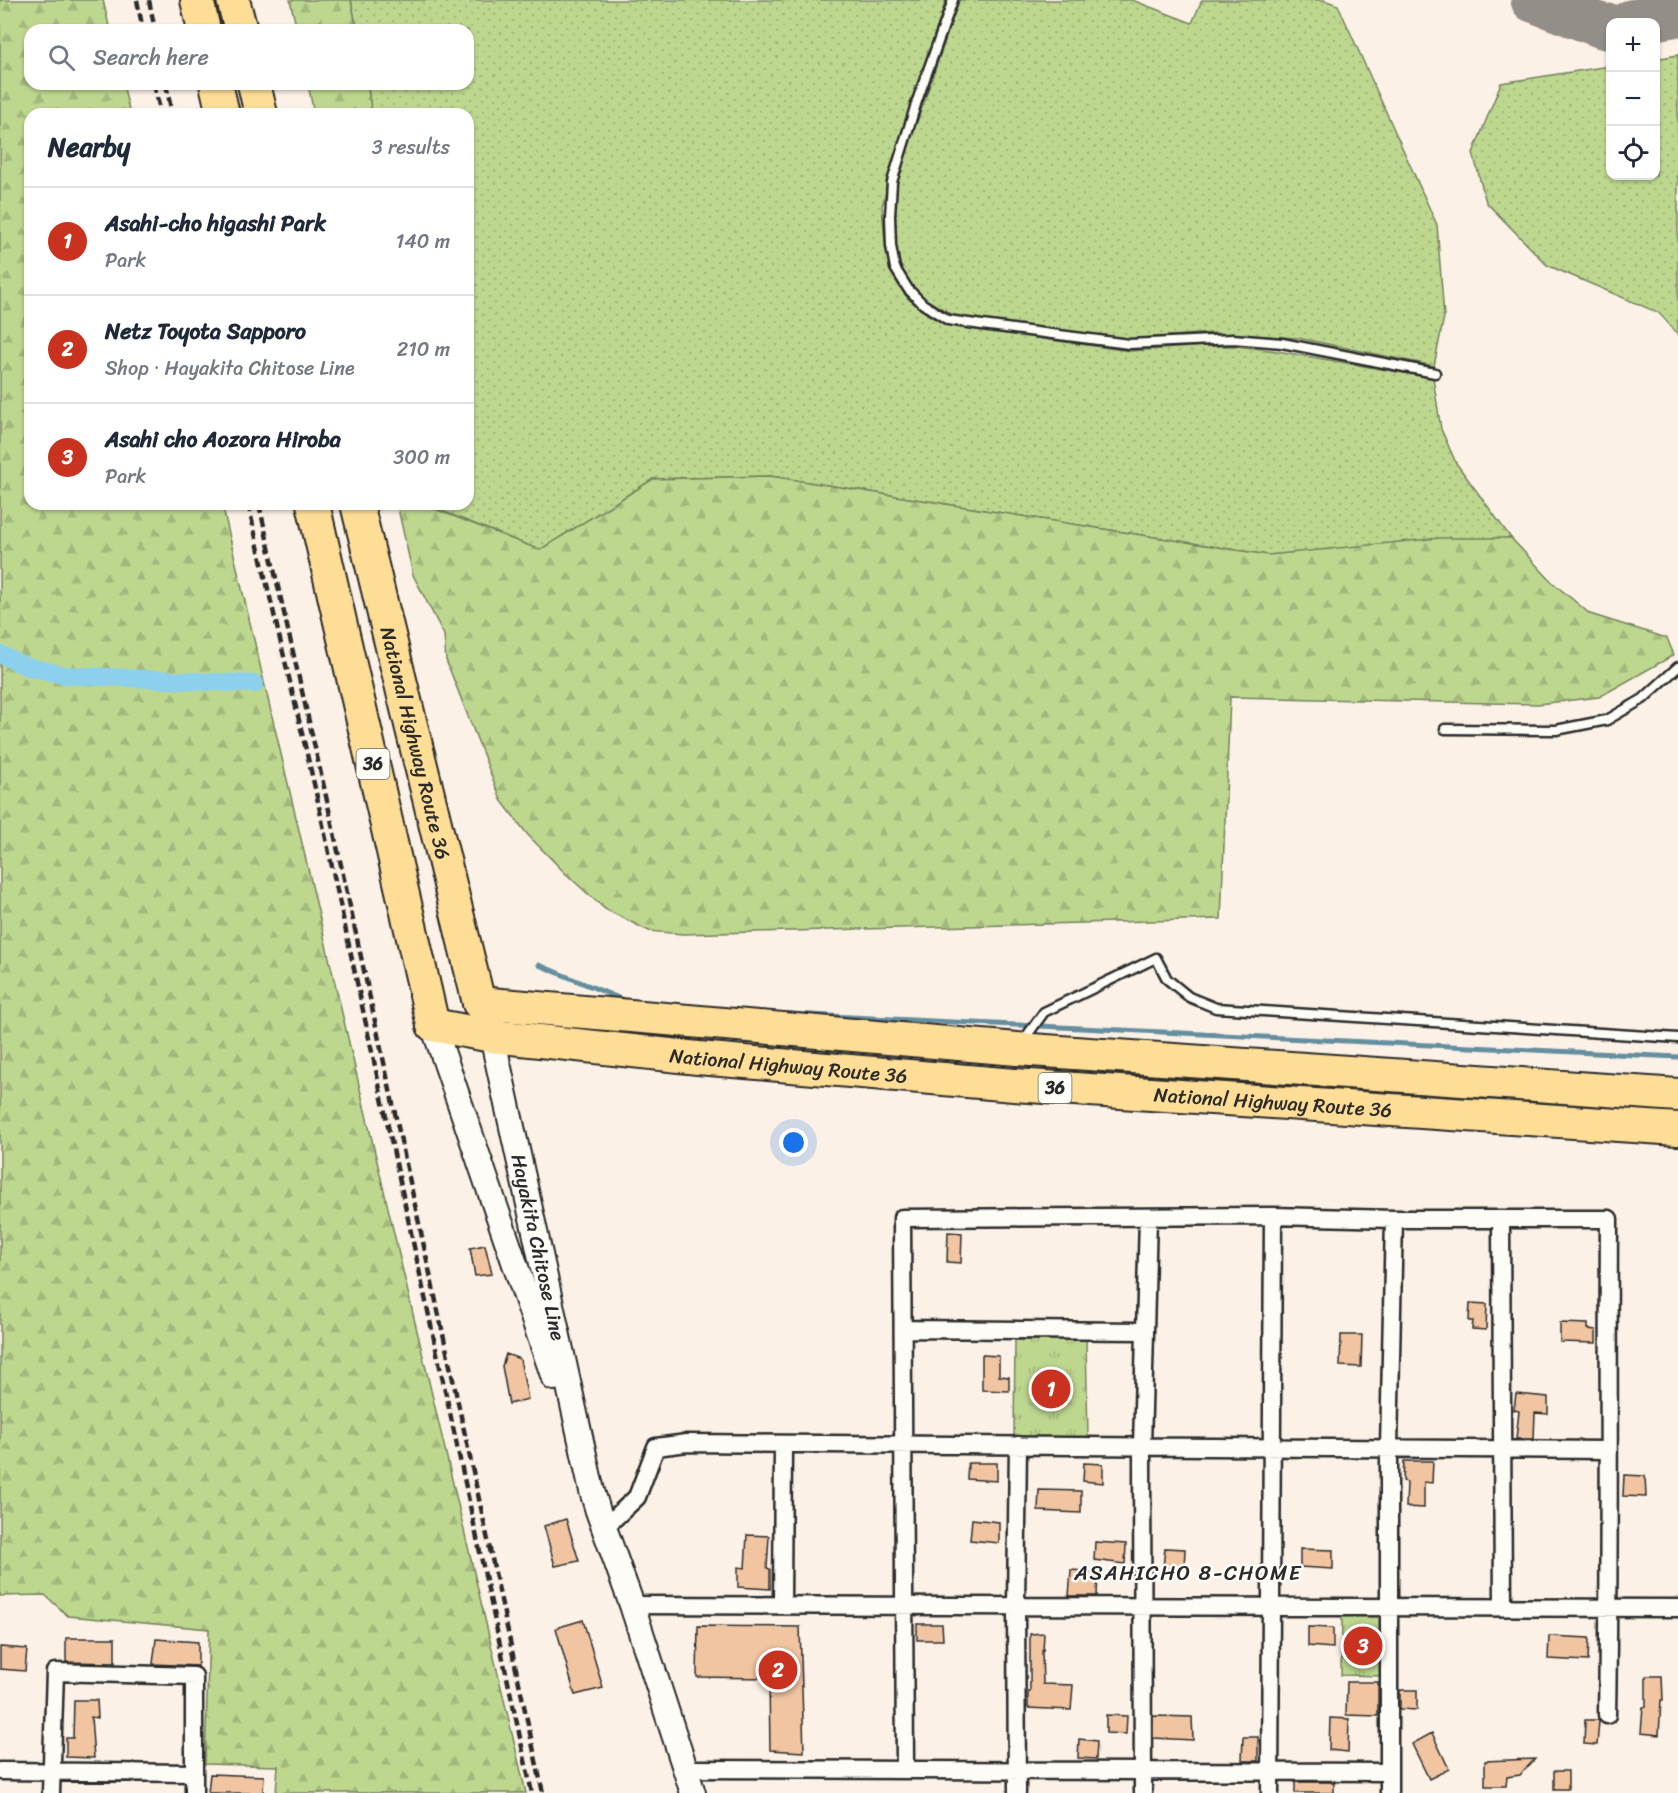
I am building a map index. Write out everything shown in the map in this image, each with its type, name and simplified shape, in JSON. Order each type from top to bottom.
[{"type":"highway","points":[[197,0],[203,24]]},
{"type":"highway","points":[[233,0],[239,24]]},
{"type":"highway","points":[[217,90],[222,108]]},
{"type":"highway","points":[[255,90],[260,108]]},
{"type":"highway","name":"36","points":[[314,510],[434,1025]]},
{"type":"highway","name":"National Highway Route 36","points":[[358,510],[479,1003],[1016,1067],[1678,1129]]},
{"type":"highway","points":[[434,1025],[479,1003]]},
{"type":"highway","name":"National Highway Route 36","points":[[434,1025],[492,1036],[698,1058],[1016,1067],[1678,1095]]},
{"type":"main road","name":"Hayakita Chitose Line","points":[[479,1003],[492,1036],[592,1491]]},
{"type":"main road","name":"Hayakita Chitose Line","points":[[434,1025],[632,1605],[693,1793]]},
{"type":"street","points":[[1270,1793],[1273,1216]]},
{"type":"street","points":[[905,1769],[902,1218],[1273,1216],[1394,1219],[1609,1219],[1609,1608],[1606,1715]]},
{"type":"street","points":[[1143,1793],[1142,1446],[1148,1217]]},
{"type":"street","points":[[1389,1793],[1389,1448],[1394,1219]]},
{"type":"street","points":[[1501,1219],[1503,1607]]},
{"type":"street","points":[[903,1329],[1145,1331]]},
{"type":"street","points":[[604,1528],[637,1497],[656,1447],[687,1443],[1608,1450]]},
{"type":"street","points":[[782,1605],[783,1444]]},
{"type":"street","points":[[1017,1793],[1018,1445]]},
{"type":"street","points":[[632,1605],[1678,1608]]},
{"type":"street","points":[[51,1793],[55,1672],[195,1676],[194,1793]]},
{"type":"street","points":[[685,1769],[1389,1772]]},
{"type":"street","points":[[0,1771],[194,1773]]},
{"type":"lane","points":[[953,0],[917,100],[892,182],[891,246],[895,268],[908,289],[923,304],[948,320],[982,325],[1129,344],[1233,339],[1282,343],[1435,373]]},
{"type":"lane","points":[[1445,729],[1556,730],[1607,720],[1642,699],[1678,667]]},
{"type":"lane","points":[[1016,1067],[1044,1012],[1156,958],[1167,979],[1189,996],[1216,1008],[1678,1038]]},
{"type":"green space","points":[[0,0],[103,0],[109,24],[24,24],[24,90],[124,90],[129,108],[24,108],[24,510],[223,510],[526,1793],[276,1793],[278,1766],[205,1764],[209,1629],[68,1616],[45,1595],[0,1596]]},
{"type":"green space","points":[[290,0],[351,0],[356,24],[296,24]]},
{"type":"green space","points":[[351,0],[946,0],[882,206],[885,243],[892,274],[908,299],[932,317],[956,327],[1130,351],[1236,346],[1433,378],[1441,429],[1456,463],[1511,538],[1268,555],[770,476],[653,479],[540,550],[440,510],[474,510],[474,108],[371,108],[368,90],[474,90],[474,24],[356,24]]},
{"type":"green space","points":[[959,0],[1132,0],[1192,23],[1202,0],[1324,0],[1338,5],[1437,225],[1444,317],[1434,366],[1298,338],[1212,333],[1130,339],[1066,333],[957,317],[920,297],[899,272],[893,231],[895,186]]},
{"type":"green space","points":[[1678,55],[1678,334],[1659,313],[1547,265],[1486,202],[1473,153],[1501,83],[1606,67],[1606,180],[1660,180],[1660,58]]},
{"type":"green space","points":[[309,90],[368,90],[371,108],[313,108]]},
{"type":"green space","points":[[770,476],[1268,555],[1440,538],[1511,538],[1553,583],[1590,614],[1667,638],[1674,655],[1599,697],[1538,704],[1230,697],[1221,919],[683,934],[649,931],[605,909],[566,874],[527,834],[501,800],[446,660],[444,635],[413,575],[398,510],[437,510],[540,550],[653,479]]},
{"type":"green space","points":[[1086,1339],[1088,1439],[1014,1438],[1015,1340]]},
{"type":"green space","points":[[1342,1616],[1385,1616],[1385,1676],[1341,1675]]},
{"type":"building","points":[[948,1232],[962,1233],[961,1263],[947,1262]]},
{"type":"building","points":[[485,1245],[492,1274],[475,1276],[470,1248]]},
{"type":"building","points":[[1470,1303],[1487,1304],[1486,1330],[1472,1329],[1473,1321],[1469,1321]]},
{"type":"building","points":[[1560,1323],[1588,1324],[1588,1329],[1596,1330],[1596,1343],[1560,1342]]},
{"type":"building","points":[[1341,1335],[1362,1335],[1361,1367],[1340,1366]]},
{"type":"building","points":[[506,1354],[520,1359],[528,1399],[509,1404],[502,1366]]},
{"type":"building","points":[[982,1355],[999,1356],[999,1376],[1009,1377],[1009,1391],[982,1390]]},
{"type":"building","points":[[1516,1394],[1548,1397],[1548,1414],[1535,1413],[1534,1439],[1516,1439],[1519,1411],[1514,1410]]},
{"type":"building","points":[[1404,1461],[1433,1461],[1432,1483],[1424,1482],[1424,1508],[1406,1507],[1407,1482],[1403,1481]]},
{"type":"building","points":[[968,1463],[997,1463],[997,1481],[967,1479]]},
{"type":"building","points":[[1084,1463],[1103,1464],[1103,1483],[1083,1481]]},
{"type":"building","points":[[1624,1475],[1645,1476],[1646,1497],[1623,1496]]},
{"type":"building","points":[[1039,1490],[1081,1491],[1081,1513],[1038,1511]]},
{"type":"building","points":[[566,1519],[579,1561],[555,1566],[544,1526]]},
{"type":"building","points":[[972,1519],[999,1522],[999,1543],[970,1540]]},
{"type":"building","points":[[747,1535],[769,1536],[767,1568],[770,1569],[770,1589],[738,1587],[738,1567],[745,1568]]},
{"type":"building","points":[[1095,1542],[1126,1544],[1125,1564],[1094,1560]]},
{"type":"building","points":[[1165,1548],[1185,1549],[1184,1569],[1163,1568]]},
{"type":"building","points":[[1300,1549],[1333,1550],[1333,1569],[1300,1567]]},
{"type":"building","points":[[1071,1570],[1098,1572],[1097,1596],[1069,1596]]},
{"type":"building","points":[[583,1620],[603,1688],[575,1695],[556,1628]]},
{"type":"building","points":[[917,1624],[942,1624],[943,1640],[917,1640]]},
{"type":"building","points":[[698,1626],[800,1627],[804,1752],[770,1750],[769,1678],[697,1677]]},
{"type":"building","points":[[1308,1627],[1333,1628],[1333,1648],[1308,1646]]},
{"type":"building","points":[[1044,1633],[1043,1684],[1073,1685],[1071,1710],[1028,1708],[1030,1634]]},
{"type":"building","points":[[1549,1636],[1589,1638],[1588,1661],[1548,1659]]},
{"type":"building","points":[[66,1638],[115,1638],[115,1663],[66,1662]]},
{"type":"building","points":[[156,1639],[198,1642],[198,1666],[153,1664]]},
{"type":"building","points":[[0,1647],[27,1649],[25,1671],[0,1669]]},
{"type":"building","points":[[1646,1676],[1662,1676],[1663,1700],[1661,1700],[1659,1735],[1641,1733],[1643,1707],[1646,1707]]},
{"type":"building","points":[[1347,1682],[1378,1682],[1378,1716],[1346,1715]]},
{"type":"building","points":[[1400,1690],[1417,1690],[1417,1710],[1400,1709]]},
{"type":"building","points":[[74,1700],[97,1700],[98,1718],[91,1717],[94,1758],[66,1757],[66,1738],[73,1738]]},
{"type":"building","points":[[1106,1715],[1127,1716],[1126,1734],[1106,1733]]},
{"type":"building","points":[[1153,1716],[1192,1717],[1193,1740],[1153,1738]]},
{"type":"building","points":[[1330,1718],[1349,1719],[1348,1752],[1329,1750]]},
{"type":"building","points":[[1585,1720],[1599,1721],[1597,1745],[1584,1744]]},
{"type":"building","points":[[1432,1733],[1449,1769],[1429,1779],[1412,1744]]},
{"type":"building","points":[[1243,1737],[1258,1737],[1258,1761],[1242,1761]]},
{"type":"building","points":[[1079,1739],[1097,1741],[1096,1759],[1078,1758]]},
{"type":"building","points":[[1535,1759],[1520,1775],[1507,1777],[1506,1786],[1485,1786],[1485,1761]]},
{"type":"building","points":[[1554,1771],[1568,1771],[1568,1789],[1554,1789]]},
{"type":"building","points":[[210,1774],[264,1776],[263,1793],[208,1793]]},
{"type":"building","points":[[1295,1782],[1334,1782],[1334,1793],[1295,1793]]},
{"type":"waterway","points":[[0,654],[25,666],[64,675],[255,684]]},
{"type":"waterway","points":[[539,965],[626,1001]]},
{"type":"waterway","points":[[790,1014],[1678,1057]]},
{"type":"taxiway","points":[[1533,0],[1606,27]]},
{"type":"taxiway","points":[[1654,18],[1678,14]]},
{"type":"railway","points":[[137,0],[142,24]]},
{"type":"railway","points":[[149,0],[154,24]]},
{"type":"railway","points":[[155,90],[160,108]]},
{"type":"railway","points":[[167,90],[171,108]]},
{"type":"railway","points":[[249,510],[315,788],[532,1793]]},
{"type":"railway","points":[[260,510],[324,787],[543,1793]]},
{"type":"place","name":"Asahi-cho higashi Park","points":[[1051,1389]]},
{"type":"place","name":"Asahi cho Aozora Hiroba","points":[[1363,1646]]},
{"type":"place","name":"Netz Toyota Sapporo","points":[[778,1670]]},
{"type":"district","name":"ASAHICHO 8-CHOME","points":[[1188,1573]]}]
